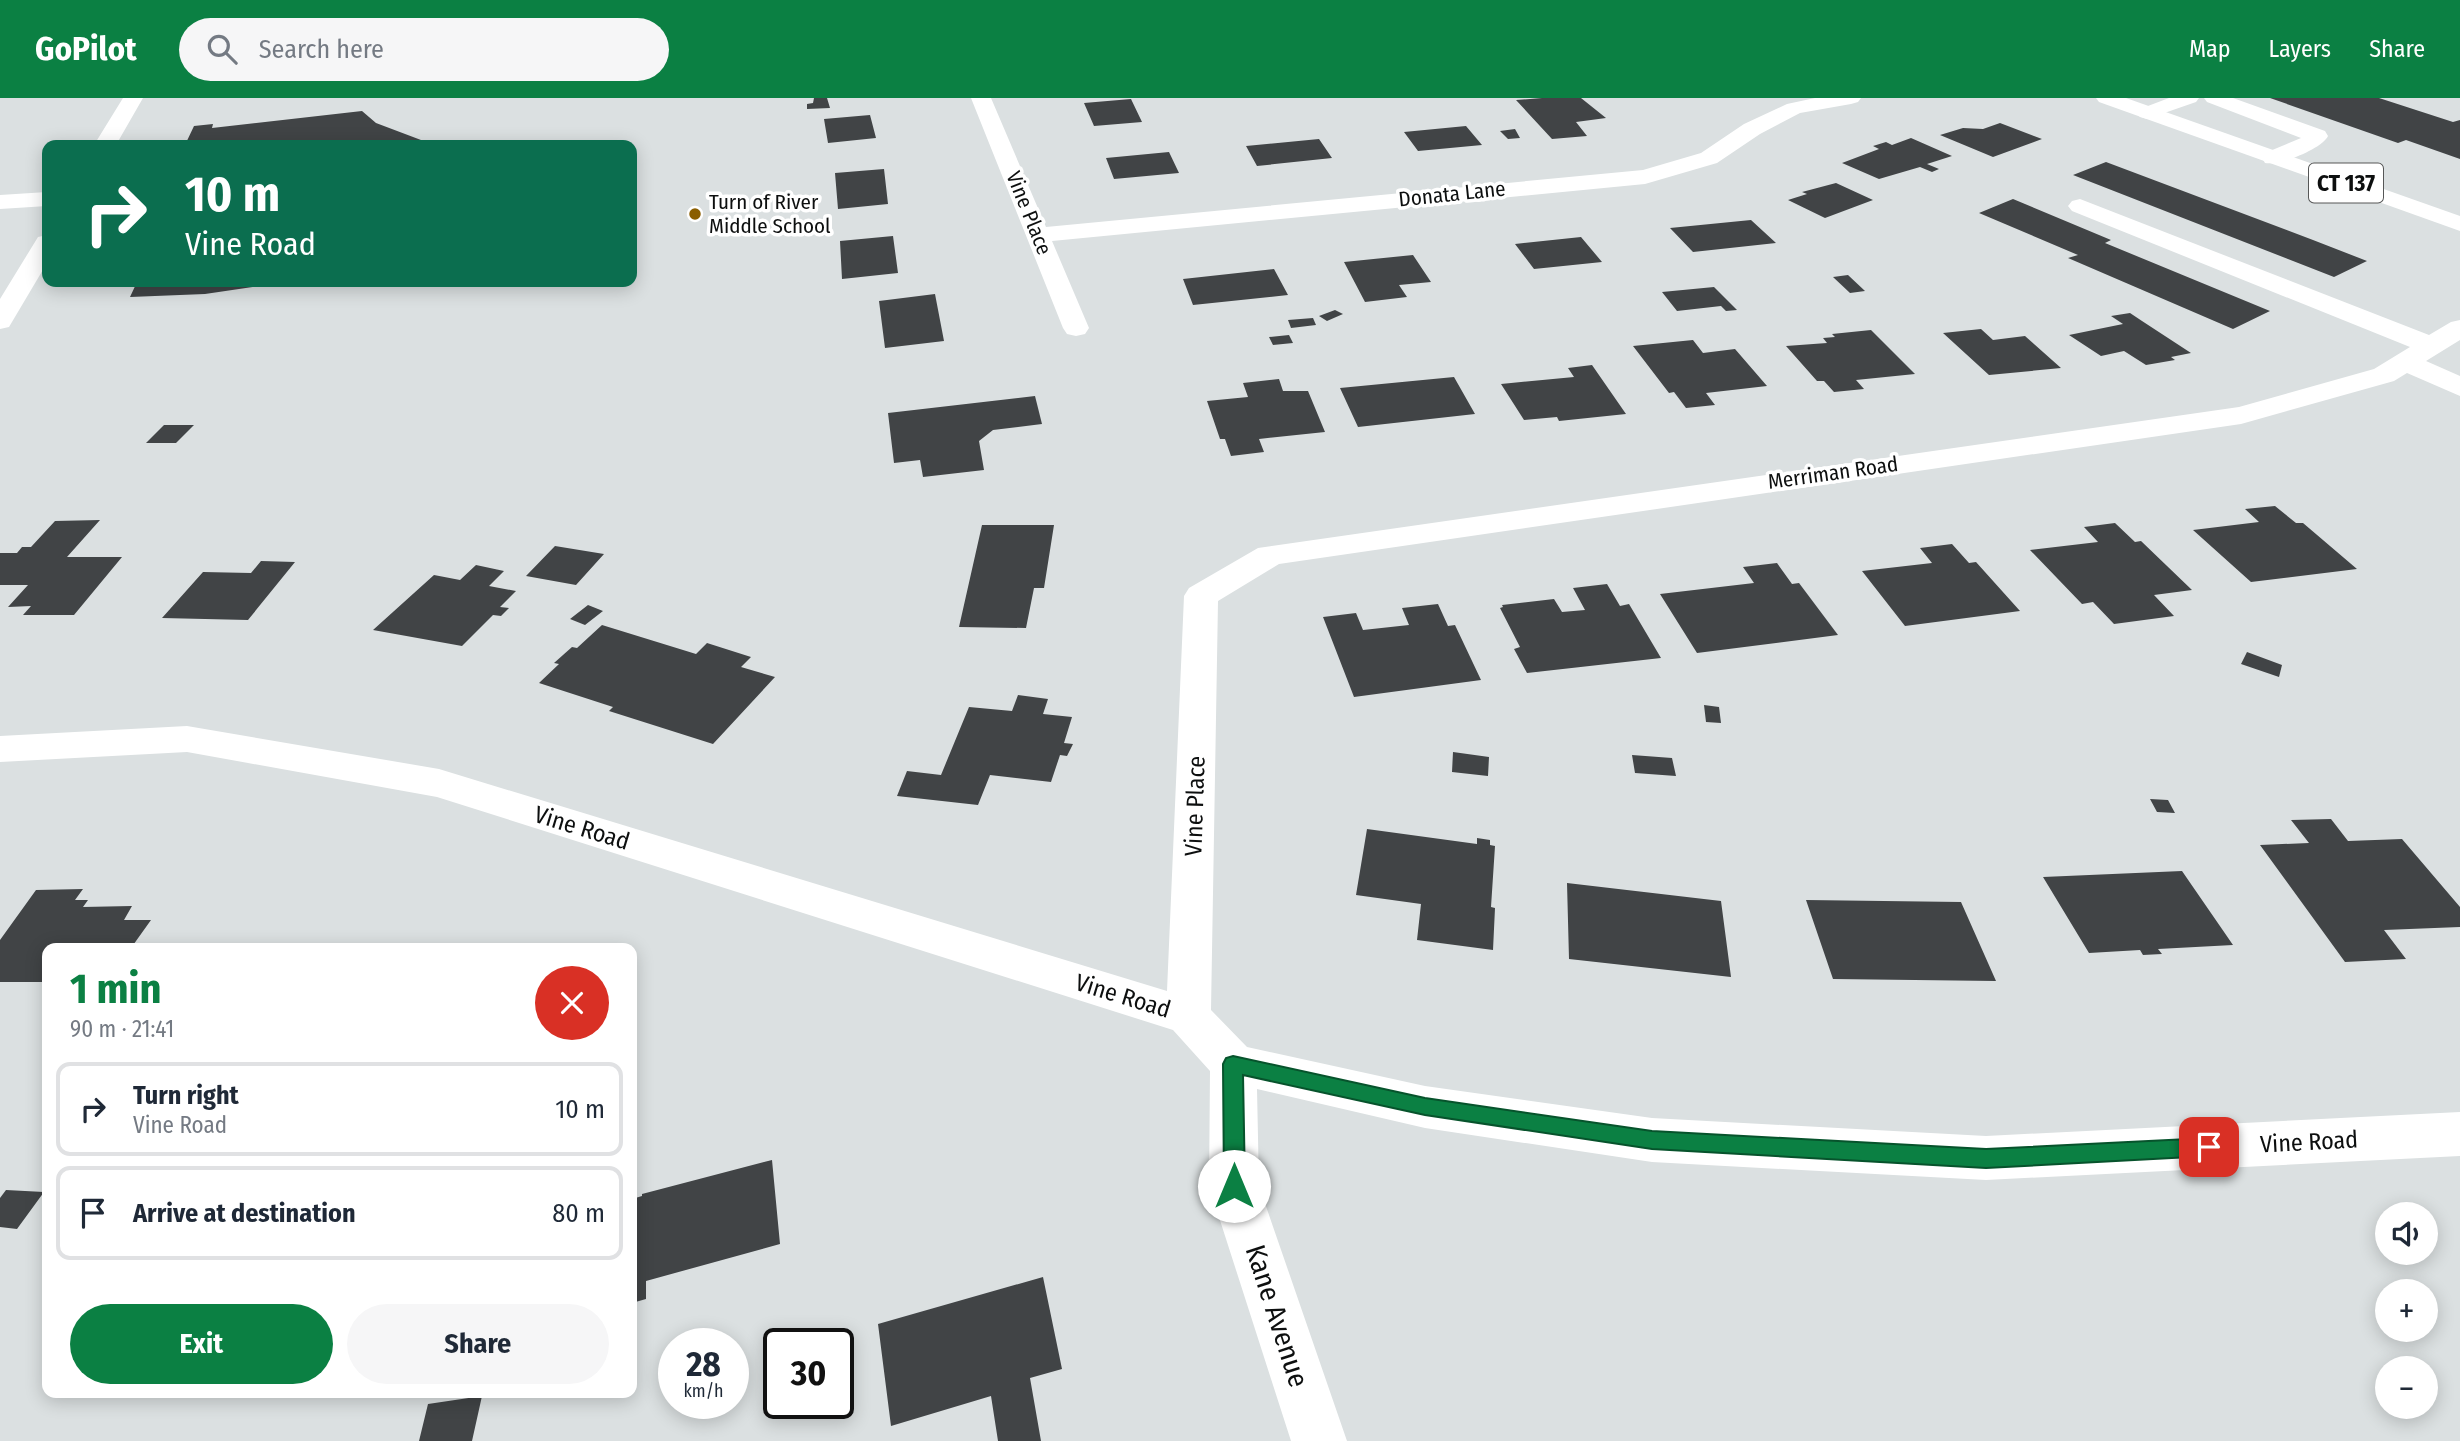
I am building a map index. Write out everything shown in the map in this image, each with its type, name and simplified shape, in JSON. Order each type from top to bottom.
[{"type":"street","points":[[108,140],[133,98]]},
{"type":"street","name":"Vine Place","points":[[981,98],[1076,328]]},
{"type":"street","name":"Donata Lane","points":[[1037,235],[1645,177],[1709,158],[1752,129],[1794,108],[1852,98]]},
{"type":"street","name":"CT 137","points":[[2106,98],[2460,223]]},
{"type":"street","points":[[2147,113],[2189,98]]},
{"type":"street","points":[[2214,98],[2317,136],[2316,139],[2273,158]]},
{"type":"street","points":[[0,202],[42,199]]},
{"type":"street","points":[[2080,206],[2432,346]]},
{"type":"street","points":[[0,321],[42,250]]},
{"type":"street","name":"Merriman Road","points":[[1201,596],[1270,555],[2241,415],[2384,375],[2460,328]]},
{"type":"street","points":[[2405,362],[2460,387]]},
{"type":"street","name":"Vine Place","points":[[1188,1016],[1201,596]]},
{"type":"street","name":"Vine Road","points":[[0,749],[187,739],[439,783],[1188,1016],[1233,1064],[1425,1107],[1652,1140],[1986,1158],[2460,1134]]},
{"type":"street","name":"Kane Avenue","points":[[1233,1064],[1234,1186],[1319,1441]]},
{"type":"building","points":[[814,98],[827,98],[830,108],[807,109],[807,104],[813,103]]},
{"type":"building","points":[[1581,98],[1606,118],[1576,122],[1587,136],[1552,139],[1516,100]]},
{"type":"building","points":[[2270,98],[2379,98],[2453,122],[2460,120],[2460,159],[2406,140],[2398,143]]},
{"type":"building","points":[[1131,99],[1142,122],[1094,126],[1084,103]]},
{"type":"building","points":[[362,111],[376,123],[421,140],[187,140],[194,126],[213,124],[212,128]]},
{"type":"building","points":[[870,115],[876,138],[828,143],[824,119]]},
{"type":"building","points":[[2000,123],[2042,139],[1993,157],[1940,135],[1963,128],[1983,129]]},
{"type":"building","points":[[1466,126],[1482,145],[1418,151],[1404,132]]},
{"type":"building","points":[[1515,129],[1520,138],[1508,139],[1500,131]]},
{"type":"building","points":[[1911,138],[1952,156],[1927,164],[1939,169],[1932,172],[1920,167],[1879,179],[1842,163],[1879,149],[1873,146],[1886,142],[1892,145]]},
{"type":"building","points":[[1319,139],[1332,158],[1257,166],[1246,146]]},
{"type":"building","points":[[1169,152],[1179,173],[1114,179],[1106,158]]},
{"type":"building","points":[[2106,162],[2367,261],[2334,277],[2073,175]]},
{"type":"building","points":[[884,169],[888,204],[838,209],[835,173]]},
{"type":"building","points":[[1836,183],[1873,200],[1825,218],[1788,200],[1807,194],[1802,192]]},
{"type":"building","points":[[2013,199],[2111,240],[2105,243],[2270,311],[2233,329],[2068,258],[2078,255],[1979,213]]},
{"type":"building","points":[[1751,220],[1776,243],[1693,252],[1670,228]]},
{"type":"building","points":[[893,236],[898,273],[842,279],[840,241]]},
{"type":"building","points":[[1581,237],[1602,262],[1534,269],[1515,244]]},
{"type":"building","points":[[1413,255],[1431,282],[1399,285],[1407,297],[1365,302],[1344,262]]},
{"type":"building","points":[[1274,269],[1288,295],[1193,305],[1183,279]]},
{"type":"building","points":[[1848,275],[1865,291],[1850,293],[1833,277]]},
{"type":"building","points":[[135,287],[252,287],[205,294],[130,297]]},
{"type":"building","points":[[1714,287],[1737,310],[1726,311],[1721,306],[1677,311],[1662,292]]},
{"type":"building","points":[[935,294],[944,341],[885,348],[879,301]]},
{"type":"building","points":[[1335,310],[1343,314],[1327,321],[1319,316]]},
{"type":"building","points":[[2130,313],[2191,353],[2171,357],[2175,360],[2146,365],[2124,351],[2101,356],[2069,335],[2123,324],[2111,316]]},
{"type":"building","points":[[1313,318],[1316,325],[1291,328],[1288,320]]},
{"type":"building","points":[[1981,329],[1993,340],[2025,336],[2061,368],[1989,375],[1943,333]]},
{"type":"building","points":[[1871,330],[1915,374],[1856,380],[1864,389],[1834,392],[1824,381],[1817,381],[1786,346],[1827,343],[1823,338],[1835,337],[1832,334]]},
{"type":"building","points":[[1289,335],[1293,343],[1273,345],[1269,337]]},
{"type":"building","points":[[1693,340],[1703,353],[1735,349],[1767,386],[1706,393],[1715,405],[1686,408],[1674,392],[1669,393],[1633,346]]},
{"type":"building","points":[[1592,365],[1626,414],[1559,421],[1557,417],[1524,420],[1501,384],[1574,377],[1568,368]]},
{"type":"building","points":[[1454,377],[1475,414],[1358,427],[1340,388]]},
{"type":"building","points":[[1279,379],[1283,391],[1308,391],[1325,432],[1259,439],[1264,452],[1231,456],[1225,439],[1220,439],[1207,401],[1248,397],[1243,383]]},
{"type":"building","points":[[1035,396],[1042,424],[993,430],[979,441],[984,470],[923,477],[920,460],[894,463],[888,413]]},
{"type":"building","points":[[164,425],[194,425],[176,443],[146,443]]},
{"type":"building","points":[[2275,506],[2296,523],[2303,523],[2357,569],[2251,582],[2193,530],[2259,522],[2245,509]]},
{"type":"building","points":[[100,520],[67,557],[122,557],[74,615],[23,615],[31,606],[8,607],[28,585],[0,585],[0,553],[17,553],[22,547],[31,547],[55,521]]},
{"type":"building","points":[[2115,523],[2135,542],[2141,541],[2192,590],[2154,595],[2174,616],[2114,624],[2093,602],[2082,604],[2030,550],[2098,542],[2084,527]]},
{"type":"building","points":[[982,525],[1054,525],[1044,588],[1034,588],[1026,628],[959,627]]},
{"type":"building","points":[[1952,544],[1969,563],[1976,562],[2020,611],[1905,626],[1862,571],[1932,563],[1920,548]]},
{"type":"building","points":[[555,546],[604,554],[576,585],[526,576]]},
{"type":"building","points":[[261,561],[295,562],[248,620],[162,618],[203,572],[251,573]]},
{"type":"building","points":[[1777,563],[1792,584],[1799,583],[1838,635],[1697,653],[1660,594],[1754,583],[1743,567]]},
{"type":"building","points":[[476,565],[504,571],[489,586],[516,591],[500,607],[509,608],[501,616],[493,615],[462,646],[373,630],[434,575],[460,580]]},
{"type":"building","points":[[1607,584],[1620,606],[1629,604],[1661,658],[1527,673],[1514,649],[1520,647],[1500,608],[1502,605],[1554,599],[1562,612],[1585,610],[1573,588]]},
{"type":"building","points":[[1438,604],[1448,626],[1455,625],[1481,680],[1354,697],[1323,617],[1356,613],[1363,630],[1409,625],[1402,608]]},
{"type":"building","points":[[588,605],[603,611],[585,625],[570,619]]},
{"type":"building","points":[[602,625],[696,654],[707,643],[751,657],[741,667],[775,677],[713,744],[609,711],[613,707],[539,683],[559,664],[554,663],[572,647],[577,648]]},
{"type":"building","points":[[2247,652],[2282,665],[2279,677],[2241,664]]},
{"type":"building","points":[[1018,695],[1048,699],[1043,714],[1072,717],[1064,743],[1073,744],[1067,756],[1060,755],[1051,782],[990,775],[978,805],[897,796],[907,771],[941,775],[969,707],[1012,711]]},
{"type":"building","points":[[1704,705],[1719,707],[1721,723],[1706,722]]},
{"type":"building","points":[[1453,752],[1489,757],[1488,776],[1452,772]]},
{"type":"building","points":[[1632,755],[1672,758],[1676,776],[1635,773]]},
{"type":"building","points":[[2150,799],[2168,800],[2175,813],[2157,812]]},
{"type":"building","points":[[2331,819],[2348,841],[2402,839],[2460,907],[2460,927],[2384,930],[2406,959],[2345,962],[2260,845],[2309,843],[2291,820]]},
{"type":"building","points":[[1367,829],[1477,844],[1477,838],[1490,840],[1490,845],[1495,846],[1491,907],[1495,908],[1493,950],[1417,940],[1421,904],[1356,895]]},
{"type":"building","points":[[2182,871],[2233,945],[2158,949],[2162,954],[2143,955],[2140,950],[2089,953],[2043,877]]},
{"type":"building","points":[[1567,883],[1721,901],[1731,977],[1569,959]]},
{"type":"building","points":[[83,889],[75,900],[88,900],[83,907],[132,906],[124,920],[151,920],[135,943],[42,943],[42,982],[0,982],[0,940],[36,890]]},
{"type":"building","points":[[1806,900],[1961,902],[1996,981],[1833,979]]},
{"type":"building","points":[[772,1160],[780,1244],[646,1281],[646,1299],[637,1302],[637,1198]]},
{"type":"building","points":[[6,1190],[42,1192],[17,1229],[0,1227],[0,1198]]},
{"type":"building","points":[[1043,1277],[1062,1369],[1030,1378],[1041,1441],[998,1441],[991,1396],[891,1426],[878,1324]]},
{"type":"building","points":[[482,1398],[472,1441],[419,1441],[428,1404]]},
{"type":"place","name":"Turn of River Middle School","points":[[695,214]]},
{"type":"route","points":[[1234,1186],[1233,1064],[1425,1107],[1652,1140],[1986,1158],[2209,1147]]}]
